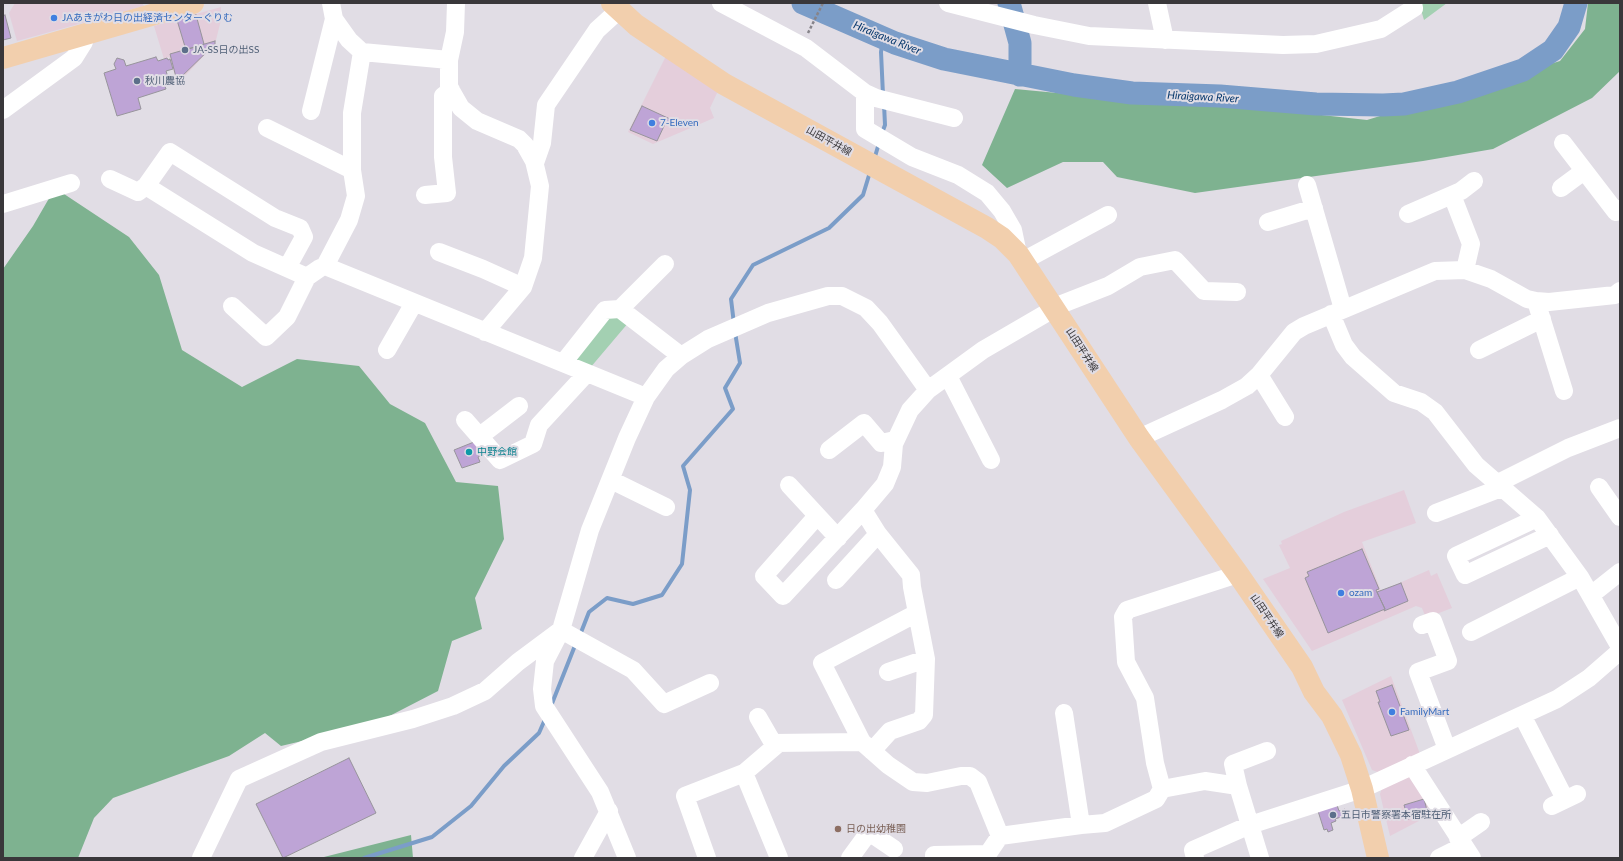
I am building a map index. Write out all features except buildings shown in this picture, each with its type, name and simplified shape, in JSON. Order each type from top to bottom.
[{"type":"main road","points":[[3,58],[193,3]]},
{"type":"main road","name":"山田平井線","points":[[616,6],[636,25],[724,84],[987,228],[1002,238],[1021,258],[1139,438],[1238,574],[1302,667],[1314,692],[1332,716],[1350,755],[1362,789],[1378,858]]},
{"type":"street","points":[[456,3],[456,32],[449,60],[451,90],[461,108],[477,121],[519,139],[525,145],[535,163],[540,186],[533,258],[523,288],[485,332]]},
{"type":"street","points":[[721,3],[806,48],[870,95],[954,118]]},
{"type":"street","points":[[948,3],[1068,33],[1165,40],[1259,44],[1316,44],[1381,29],[1414,8],[1413,3]]},
{"type":"street","points":[[1157,3],[1165,40]]},
{"type":"street","points":[[535,163],[542,143],[546,105],[596,30],[616,6]]},
{"type":"street","points":[[333,11],[349,40],[362,52],[449,60]]},
{"type":"street","points":[[311,111],[333,11]]},
{"type":"street","points":[[3,110],[74,58],[84,42],[82,35]]},
{"type":"street","points":[[232,306],[266,337],[287,317],[308,277],[325,266],[349,220],[356,196],[352,170],[352,113],[362,52]]},
{"type":"street","points":[[425,195],[447,193],[443,157],[443,96],[451,90]]},
{"type":"street","points":[[870,95],[865,129],[912,157],[958,175],[987,193],[1002,211],[1013,230],[1021,258],[1108,215]]},
{"type":"street","points":[[267,128],[352,170]]},
{"type":"street","points":[[1563,143],[1616,212],[1620,208]]},
{"type":"street","points":[[110,179],[138,192],[146,186],[170,152],[275,218],[300,228],[304,237],[287,268]]},
{"type":"street","points":[[1561,188],[1584,171]]},
{"type":"street","points":[[1408,214],[1461,191],[1474,181]]},
{"type":"street","points":[[3,204],[71,183]]},
{"type":"street","points":[[1307,185],[1314,208],[1344,345],[1353,358],[1394,393],[1421,402],[1435,412],[1476,465],[1498,486],[1537,518],[1580,577],[1620,647]]},
{"type":"street","points":[[146,186],[253,253],[308,277]]},
{"type":"street","points":[[1452,195],[1471,244],[1465,270]]},
{"type":"street","points":[[1268,222],[1314,208]]},
{"type":"street","points":[[439,252],[483,269],[523,288]]},
{"type":"street","points":[[817,516],[764,576],[783,596],[838,538],[885,484],[892,467],[895,440],[910,410],[928,390],[983,350],[1055,308],[1108,286],[1140,267],[1175,260],[1204,291],[1237,292]]},
{"type":"street","points":[[563,363],[605,310],[620,309],[665,264]]},
{"type":"street","points":[[325,266],[646,397]]},
{"type":"street","points":[[1139,438],[1222,400],[1247,386],[1259,375],[1294,332],[1337,311],[1435,271],[1465,270],[1491,279],[1527,299],[1536,301],[1618,294]]},
{"type":"street","points":[[627,858],[610,811],[600,792],[544,706],[542,689],[545,661],[561,630],[590,530],[627,438],[646,397],[666,369],[681,356],[723,332],[768,313],[828,296],[842,296],[866,308],[880,324],[928,390]]},
{"type":"street","points":[[1536,301],[1564,391]]},
{"type":"street","points":[[387,350],[414,303]]},
{"type":"street","points":[[620,309],[681,356]]},
{"type":"street","points":[[1479,350],[1542,319]]},
{"type":"street","points":[[465,420],[500,460],[533,444],[539,425],[587,373]]},
{"type":"street","points":[[1259,375],[1285,417]]},
{"type":"street","points":[[948,376],[991,460]]},
{"type":"street","points":[[480,436],[519,406]]},
{"type":"street","points":[[829,450],[864,423],[881,443],[895,440]]},
{"type":"street","points":[[1436,513],[1498,486],[1568,448],[1620,428]]},
{"type":"street","points":[[611,480],[666,507]]},
{"type":"street","points":[[789,485],[838,538]]},
{"type":"street","points":[[1599,487],[1620,517]]},
{"type":"street","points":[[758,717],[773,743],[867,746],[890,731],[919,721],[924,715],[926,659],[911,575],[878,534],[863,510]]},
{"type":"street","points":[[1537,518],[1456,556],[1465,574],[1550,535]]},
{"type":"street","points":[[836,580],[878,534]]},
{"type":"street","points":[[1591,595],[1620,572]]},
{"type":"street","points":[[934,852],[986,856],[1000,836],[1105,823],[1156,799],[1162,789],[1155,763],[1145,698],[1126,662],[1123,617],[1127,610],[1238,574]]},
{"type":"street","points":[[1471,632],[1580,577]]},
{"type":"street","points":[[917,613],[822,663],[867,746],[888,765],[913,782],[927,783],[961,776],[970,776],[978,782],[1000,836]]},
{"type":"street","points":[[1422,625],[1433,620],[1448,661],[1418,672],[1447,749]]},
{"type":"street","points":[[561,630],[633,670],[664,704],[710,683]]},
{"type":"street","points":[[201,858],[239,780],[322,742],[412,719],[453,706],[485,691],[518,662],[561,630]]},
{"type":"street","points":[[1190,855],[1250,825],[1362,789],[1522,715],[1557,698],[1589,678],[1620,651]]},
{"type":"street","points":[[888,672],[926,659]]},
{"type":"street","points":[[1064,713],[1081,825]]},
{"type":"street","points":[[1522,715],[1541,770],[1564,800]]},
{"type":"street","points":[[707,858],[684,796],[744,773],[779,743]]},
{"type":"street","points":[[1260,858],[1238,786],[1233,764],[1267,751]]},
{"type":"street","points":[[1412,765],[1464,847]]},
{"type":"street","points":[[744,773],[779,858]]},
{"type":"street","points":[[1162,789],[1204,781],[1238,786]]},
{"type":"street","points":[[583,858],[610,811]]},
{"type":"street","points":[[1439,858],[1464,847],[1481,822]]},
{"type":"street","points":[[850,858],[869,832],[894,849]]},
{"type":"path","points":[[808,34],[823,3]]},
{"type":"shaded area","name":"JAあきがわ日の出経済センターぐりむ","points":[[15,3],[142,3],[144,6],[17,41],[9,13]]},
{"type":"shaded area","name":"JA-SS日の出SS","points":[[221,7],[221,20],[215,44],[186,75],[177,82],[169,57],[164,59],[154,26]]},
{"type":"shaded area","points":[[666,56],[718,91],[710,108],[714,118],[653,144],[628,132]]},
{"type":"shaded area","points":[[1404,490],[1416,523],[1362,542],[1381,591],[1429,570],[1431,576],[1437,573],[1452,608],[1426,618],[1422,608],[1416,606],[1312,651],[1263,579],[1290,568],[1279,545],[1282,544],[1281,541],[1344,512]]},
{"type":"shaded area","points":[[1391,676],[1420,754],[1380,773],[1372,770],[1342,700]]},
{"type":"shaded area","points":[[1411,773],[1436,812],[1390,836],[1380,794],[1383,785]]},
{"type":"green space","points":[[1419,3],[1447,3],[1424,20]]},
{"type":"green space","points":[[1588,3],[1620,3],[1620,71],[1592,98],[1493,149],[1423,161],[1195,193],[1117,177],[1103,162],[1063,162],[1007,188],[982,165],[1015,89],[1222,104],[1367,120],[1560,61],[1585,29]]},
{"type":"green space","points":[[55,188],[129,237],[159,275],[182,350],[242,387],[297,359],[359,366],[390,404],[425,423],[456,482],[498,486],[504,539],[475,598],[482,629],[452,641],[438,691],[374,724],[281,746],[265,733],[229,756],[113,798],[94,818],[78,858],[3,858],[3,269],[33,226]]},
{"type":"green space","points":[[606,313],[629,322],[590,368],[570,360]]},
{"type":"green space","points":[[411,835],[413,858],[320,858]]},
{"type":"waterway","name":"Hiraigawa River","points":[[803,3],[895,43],[944,59],[1074,85],[1132,93],[1220,96],[1316,104],[1383,105],[1404,104],[1458,92],[1523,70],[1553,50],[1569,27],[1576,3]]},
{"type":"waterway","points":[[1009,3],[1020,43],[1020,75]]},
{"type":"waterway","points":[[883,38],[881,52],[883,95]]},
{"type":"waterway","points":[[882,133],[885,125],[884,104]]},
{"type":"waterway","points":[[874,160],[879,143]]},
{"type":"waterway","points":[[734,324],[731,299],[753,265],[829,228],[863,195],[870,172]]},
{"type":"waterway","points":[[580,635],[589,612],[607,598],[633,604],[662,595],[682,564],[690,490],[683,466],[733,409],[725,388],[740,363],[735,332]]},
{"type":"waterway","points":[[551,706],[576,643]]},
{"type":"waterway","points":[[364,858],[432,837],[471,806],[504,766],[539,733],[546,717]]},
{"type":"place","name":"JAあきがわ日の出経済センターぐりむ","points":[[54,18]]},
{"type":"place","name":"JA-SS日の出SS","points":[[185,50]]},
{"type":"place","name":"秋川農協","points":[[137,81]]},
{"type":"place","name":"7-Eleven","points":[[652,123]]},
{"type":"place","name":"中野会館","points":[[469,452]]},
{"type":"place","name":"ozam","points":[[1341,593]]},
{"type":"place","name":"FamilyMart","points":[[1392,712]]},
{"type":"place","name":"五日市警察署本宿駐在所","points":[[1333,815]]},
{"type":"place","name":"日の出幼稚園","points":[[838,829]]}]
